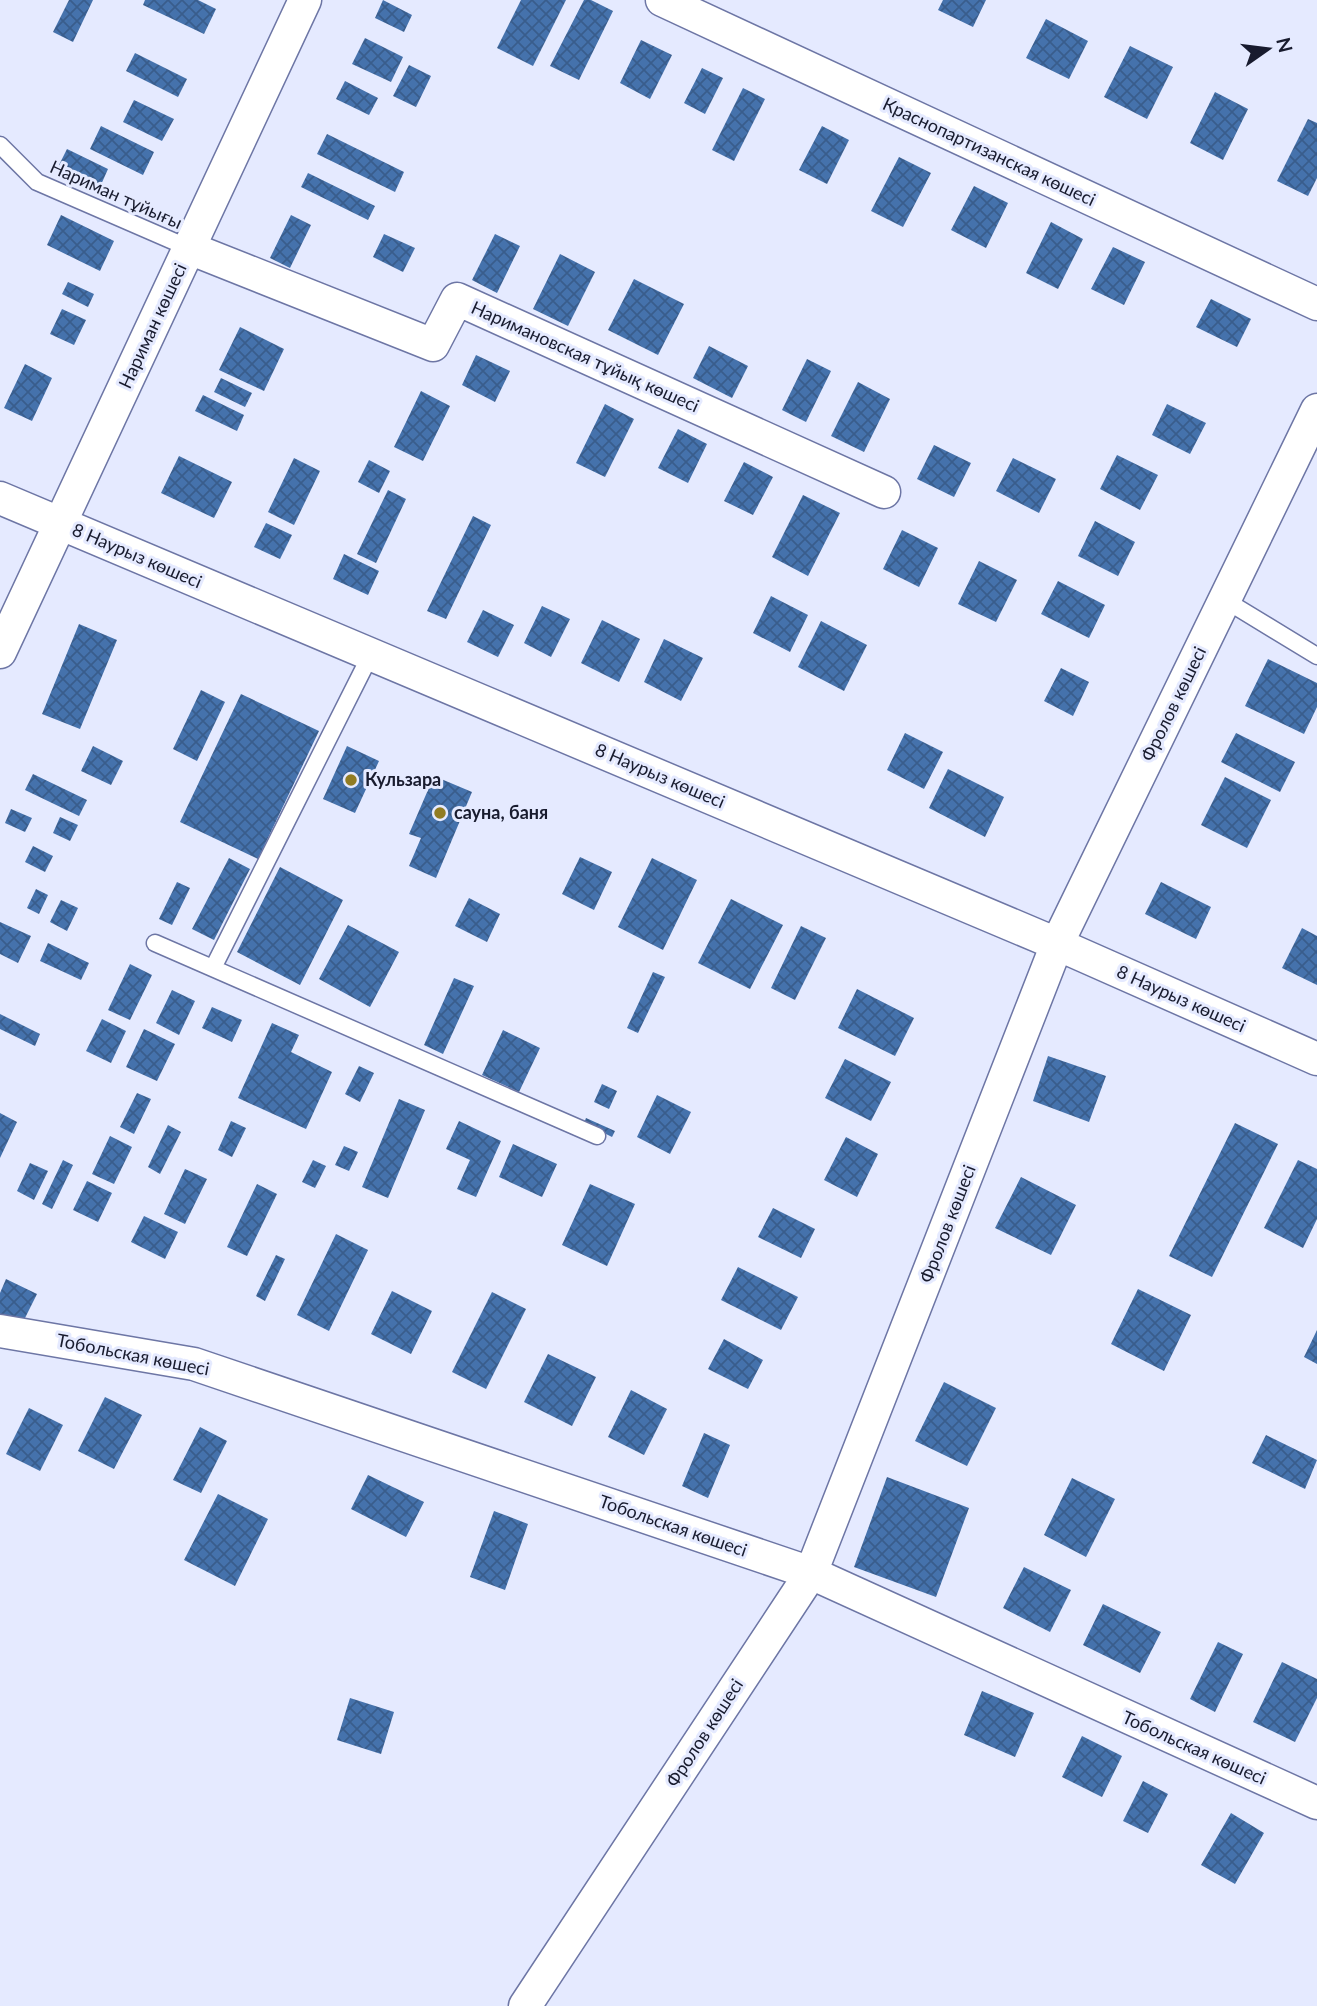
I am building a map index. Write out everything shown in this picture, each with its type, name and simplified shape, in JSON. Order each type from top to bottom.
[{"type":"street","name":"Нариман көшесі","points":[[0,652],[305,0]]},
{"type":"street","name":"Краснопартизанская көшесі","points":[[662,0],[1317,304]]},
{"type":"street","name":"Наримановская тұйық көшесі","points":[[189,248],[433,345],[457,299],[884,492]]},
{"type":"street","name":"Фролов көшесі","points":[[525,2006],[811,1573],[1057,944],[1317,410]]},
{"type":"street","name":"8 Наурыз көшесі","points":[[0,498],[1057,944],[1317,1059]]},
{"type":"street","name":"Тобольская көшесі","points":[[0,1331],[194,1364],[811,1573],[1317,1804]]},
{"type":"lane","name":"Нариман тұйығы","points":[[0,145],[37,182],[189,248]]},
{"type":"lane","points":[[1225,600],[1317,656]]},
{"type":"lane","points":[[213,968],[371,654]]},
{"type":"lane","points":[[155,943],[597,1136]]},
{"type":"building","points":[[69,0],[93,0],[73,42],[53,32]]},
{"type":"building","points":[[145,0],[198,0],[216,9],[204,34],[143,5]]},
{"type":"building","points":[[383,0],[412,15],[404,32],[375,18]]},
{"type":"building","points":[[521,0],[566,0],[533,66],[497,48]]},
{"type":"building","points":[[584,0],[591,0],[613,11],[579,80],[550,66]]},
{"type":"building","points":[[943,0],[986,0],[973,27],[938,10]]},
{"type":"building","points":[[1046,19],[1088,41],[1069,79],[1026,58]]},
{"type":"building","points":[[365,38],[403,57],[391,82],[352,64]]},
{"type":"building","points":[[641,40],[672,55],[650,99],[620,83]]},
{"type":"building","points":[[1130,46],[1173,67],[1147,119],[1104,97]]},
{"type":"building","points":[[135,53],[187,79],[178,97],[126,71]]},
{"type":"building","points":[[409,65],[431,76],[416,107],[393,96]]},
{"type":"building","points":[[702,68],[723,78],[705,114],[684,103]]},
{"type":"building","points":[[345,81],[378,98],[369,115],[336,99]]},
{"type":"building","points":[[743,88],[765,99],[734,161],[712,150]]},
{"type":"building","points":[[1215,92],[1248,109],[1223,160],[1190,143]]},
{"type":"building","points":[[134,100],[174,119],[162,141],[123,122]]},
{"type":"building","points":[[1308,119],[1317,123],[1317,178],[1308,196],[1277,181]]},
{"type":"building","points":[[101,126],[154,152],[143,175],[90,149]]},
{"type":"building","points":[[822,126],[849,140],[827,184],[799,170]]},
{"type":"building","points":[[327,134],[404,172],[395,192],[317,154]]},
{"type":"building","points":[[67,149],[108,169],[100,187],[58,167]]},
{"type":"building","points":[[899,157],[931,173],[903,227],[871,211]]},
{"type":"building","points":[[308,173],[375,206],[368,220],[301,187]]},
{"type":"building","points":[[974,186],[1008,203],[986,248],[951,230]]},
{"type":"building","points":[[61,215],[114,241],[100,271],[47,245]]},
{"type":"building","points":[[291,215],[311,225],[290,268],[270,258]]},
{"type":"building","points":[[1051,222],[1083,239],[1058,289],[1026,273]]},
{"type":"building","points":[[384,234],[415,248],[403,272],[373,257]]},
{"type":"building","points":[[495,234],[520,246],[497,293],[472,280]]},
{"type":"building","points":[[1113,247],[1145,262],[1124,305],[1091,289]]},
{"type":"building","points":[[560,254],[595,272],[568,326],[533,309]]},
{"type":"building","points":[[634,279],[684,304],[658,355],[608,330]]},
{"type":"building","points":[[68,282],[94,294],[88,307],[62,294]]},
{"type":"building","points":[[1211,299],[1251,319],[1237,347],[1196,327]]},
{"type":"building","points":[[62,309],[86,320],[74,345],[50,334]]},
{"type":"building","points":[[240,327],[284,349],[264,391],[219,370]]},
{"type":"building","points":[[709,346],[748,366],[732,398],[693,378]]},
{"type":"building","points":[[476,355],[510,371],[495,402],[462,385]]},
{"type":"building","points":[[807,359],[831,371],[806,422],[782,410]]},
{"type":"building","points":[[25,364],[52,378],[32,421],[4,408]]},
{"type":"building","points":[[221,378],[252,393],[245,407],[214,392]]},
{"type":"building","points":[[858,382],[890,399],[864,452],[831,436]]},
{"type":"building","points":[[421,391],[450,406],[423,461],[394,447]]},
{"type":"building","points":[[203,395],[244,415],[237,431],[195,411]]},
{"type":"building","points":[[605,404],[634,419],[605,477],[576,463]]},
{"type":"building","points":[[1167,404],[1206,423],[1190,454],[1152,435]]},
{"type":"building","points":[[678,429],[707,444],[688,483],[658,468]]},
{"type":"building","points":[[934,445],[971,463],[954,497],[917,479]]},
{"type":"building","points":[[1117,455],[1158,475],[1140,510],[1100,489]]},
{"type":"building","points":[[179,456],[232,482],[214,518],[161,493]]},
{"type":"building","points":[[294,458],[320,471],[294,525],[268,512]]},
{"type":"building","points":[[1013,458],[1056,479],[1039,513],[996,491]]},
{"type":"building","points":[[369,460],[390,471],[379,493],[358,482]]},
{"type":"building","points":[[744,462],[773,477],[753,515],[724,501]]},
{"type":"building","points":[[388,490],[406,499],[376,563],[357,554]]},
{"type":"building","points":[[803,495],[840,513],[808,576],[772,557]]},
{"type":"building","points":[[473,516],[491,525],[446,619],[427,611]]},
{"type":"building","points":[[1095,521],[1135,542],[1118,576],[1078,556]]},
{"type":"building","points":[[266,523],[292,535],[280,559],[254,547]]},
{"type":"building","points":[[902,530],[938,548],[919,587],[883,569]]},
{"type":"building","points":[[344,554],[379,571],[368,595],[333,579]]},
{"type":"building","points":[[979,561],[1017,580],[996,622],[958,604]]},
{"type":"building","points":[[1058,581],[1105,605],[1089,638],[1041,614]]},
{"type":"building","points":[[771,596],[808,615],[790,652],[753,633]]},
{"type":"building","points":[[542,606],[570,619],[551,657],[524,643]]},
{"type":"building","points":[[483,610],[514,625],[498,657],[467,642]]},
{"type":"building","points":[[602,620],[640,639],[619,682],[581,663]]},
{"type":"building","points":[[821,621],[867,645],[844,691],[798,667]]},
{"type":"building","points":[[79,624],[117,640],[80,729],[42,714]]},
{"type":"building","points":[[664,639],[703,658],[681,701],[644,682]]},
{"type":"building","points":[[1268,659],[1317,683],[1317,707],[1304,734],[1245,706]]},
{"type":"building","points":[[1061,668],[1089,682],[1073,716],[1044,701]]},
{"type":"building","points":[[201,690],[225,702],[197,761],[173,749]]},
{"type":"building","points":[[241,694],[319,731],[258,859],[180,822]]},
{"type":"building","points":[[905,733],[943,752],[924,789],[887,770]]},
{"type":"building","points":[[1236,733],[1295,762],[1280,792],[1221,762]]},
{"type":"building","points":[[93,746],[123,761],[111,785],[81,771]]},
{"type":"building","name":"Кульзара","points":[[347,746],[379,761],[355,813],[323,799]]},
{"type":"building","points":[[948,769],[1004,797],[985,837],[929,808]]},
{"type":"building","points":[[33,774],[87,800],[79,816],[25,790]]},
{"type":"building","name":"сауна, баня","points":[[434,776],[472,792],[436,878],[409,866],[421,838],[409,834]]},
{"type":"building","points":[[1225,777],[1271,800],[1247,848],[1201,825]]},
{"type":"building","points":[[11,809],[32,818],[25,832],[5,823]]},
{"type":"building","points":[[60,817],[78,825],[70,841],[53,833]]},
{"type":"building","points":[[33,846],[53,856],[45,872],[25,862]]},
{"type":"building","points":[[580,857],[612,872],[594,910],[562,894]]},
{"type":"building","points":[[229,858],[250,869],[214,940],[192,929]]},
{"type":"building","points":[[652,858],[697,880],[663,950],[618,927]]},
{"type":"building","points":[[280,867],[343,900],[300,985],[237,952]]},
{"type":"building","points":[[177,882],[190,888],[172,925],[159,919]]},
{"type":"building","points":[[1161,882],[1211,907],[1196,939],[1145,914]]},
{"type":"building","points":[[36,889],[48,895],[39,914],[27,908]]},
{"type":"building","points":[[469,898],[500,914],[487,942],[455,926]]},
{"type":"building","points":[[731,899],[783,925],[750,989],[698,963]]},
{"type":"building","points":[[61,900],[78,908],[67,931],[50,922]]},
{"type":"building","points":[[0,922],[31,936],[18,963],[0,954]]},
{"type":"building","points":[[348,925],[399,952],[370,1007],[319,979]]},
{"type":"building","points":[[801,926],[826,938],[795,1000],[771,988]]},
{"type":"building","points":[[1302,928],[1317,936],[1317,985],[1282,968]]},
{"type":"building","points":[[48,943],[89,963],[81,980],[40,961]]},
{"type":"building","points":[[130,964],[152,975],[130,1020],[108,1010]]},
{"type":"building","points":[[653,972],[665,977],[638,1033],[627,1028]]},
{"type":"building","points":[[454,978],[474,986],[443,1054],[424,1045]]},
{"type":"building","points":[[857,989],[914,1018],[895,1056],[838,1028]]},
{"type":"building","points":[[172,990],[195,1001],[179,1035],[156,1023]]},
{"type":"building","points":[[212,1007],[242,1020],[232,1042],[202,1028]]},
{"type":"building","points":[[0,1014],[40,1034],[35,1046],[0,1029]]},
{"type":"building","points":[[102,1019],[126,1031],[111,1063],[86,1051]]},
{"type":"building","points":[[272,1023],[299,1035],[291,1052],[332,1072],[306,1129],[238,1098]]},
{"type":"building","points":[[144,1029],[175,1044],[157,1081],[126,1067]]},
{"type":"building","points":[[503,1030],[540,1048],[519,1092],[482,1075]]},
{"type":"building","points":[[1048,1056],[1106,1076],[1089,1122],[1033,1101]]},
{"type":"building","points":[[845,1059],[891,1082],[871,1121],[825,1098]]},
{"type":"building","points":[[359,1066],[374,1073],[360,1102],[345,1094]]},
{"type":"building","points":[[602,1084],[617,1091],[609,1109],[594,1102]]},
{"type":"building","points":[[137,1093],[151,1099],[134,1134],[120,1127]]},
{"type":"building","points":[[657,1095],[691,1112],[670,1154],[637,1137]]},
{"type":"building","points":[[399,1099],[425,1110],[388,1198],[362,1187]]},
{"type":"building","points":[[0,1113],[17,1122],[0,1158]]},
{"type":"building","points":[[586,1118],[615,1131],[612,1137],[584,1123]]},
{"type":"building","points":[[231,1121],[246,1128],[232,1157],[218,1150]]},
{"type":"building","points":[[459,1121],[501,1141],[476,1197],[457,1189],[470,1160],[446,1149]]},
{"type":"building","points":[[1235,1123],[1278,1144],[1212,1277],[1169,1256]]},
{"type":"building","points":[[168,1125],[181,1132],[160,1174],[148,1167]]},
{"type":"building","points":[[110,1136],[132,1147],[114,1184],[92,1174]]},
{"type":"building","points":[[846,1137],[878,1154],[857,1197],[824,1180]]},
{"type":"building","points":[[513,1144],[557,1164],[542,1197],[499,1177]]},
{"type":"building","points":[[344,1146],[358,1152],[349,1171],[335,1165]]},
{"type":"building","points":[[63,1160],[73,1165],[52,1209],[42,1204]]},
{"type":"building","points":[[313,1160],[326,1166],[315,1188],[302,1182]]},
{"type":"building","points":[[1298,1160],[1317,1169],[1317,1219],[1303,1248],[1264,1228]]},
{"type":"building","points":[[30,1163],[48,1171],[34,1200],[17,1191]]},
{"type":"building","points":[[185,1169],[207,1179],[185,1224],[164,1214]]},
{"type":"building","points":[[1021,1177],[1076,1205],[1051,1255],[995,1228]]},
{"type":"building","points":[[87,1181],[112,1193],[98,1222],[73,1210]]},
{"type":"building","points":[[257,1184],[277,1194],[247,1256],[227,1247]]},
{"type":"building","points":[[590,1184],[635,1204],[607,1266],[562,1245]]},
{"type":"building","points":[[773,1208],[815,1229],[801,1258],[758,1237]]},
{"type":"building","points":[[144,1216],[178,1232],[165,1259],[131,1242]]},
{"type":"building","points":[[336,1234],[368,1250],[329,1331],[297,1315]]},
{"type":"building","points":[[276,1255],[285,1259],[265,1301],[256,1296]]},
{"type":"building","points":[[738,1267],[798,1297],[781,1330],[721,1300]]},
{"type":"building","points":[[6,1279],[37,1294],[22,1324],[0,1314],[0,1293]]},
{"type":"building","points":[[1138,1289],[1191,1315],[1164,1371],[1111,1344]]},
{"type":"building","points":[[392,1291],[432,1311],[411,1354],[371,1334]]},
{"type":"building","points":[[492,1292],[526,1309],[486,1389],[452,1372]]},
{"type":"building","points":[[1317,1330],[1317,1364],[1304,1357]]},
{"type":"building","points":[[724,1339],[763,1360],[748,1389],[708,1369]]},
{"type":"building","points":[[548,1354],[596,1377],[572,1426],[524,1402]]},
{"type":"building","points":[[944,1382],[996,1408],[967,1466],[915,1441]]},
{"type":"building","points":[[631,1390],[667,1409],[644,1455],[608,1437]]},
{"type":"building","points":[[105,1397],[142,1415],[114,1469],[78,1451]]},
{"type":"building","points":[[29,1408],[63,1425],[40,1471],[6,1454]]},
{"type":"building","points":[[200,1427],[227,1441],[201,1493],[173,1480]]},
{"type":"building","points":[[704,1433],[730,1445],[708,1498],[682,1486]]},
{"type":"building","points":[[1266,1435],[1317,1460],[1305,1489],[1252,1463]]},
{"type":"building","points":[[368,1475],[424,1502],[406,1537],[351,1509]]},
{"type":"building","points":[[887,1477],[969,1508],[936,1597],[854,1567]]},
{"type":"building","points":[[1072,1478],[1115,1499],[1086,1557],[1044,1535]]},
{"type":"building","points":[[218,1494],[268,1519],[235,1586],[184,1560]]},
{"type":"building","points":[[494,1511],[528,1524],[505,1590],[470,1577]]},
{"type":"building","points":[[1024,1567],[1071,1590],[1050,1632],[1003,1608]]},
{"type":"building","points":[[1103,1604],[1161,1632],[1140,1673],[1083,1645]]},
{"type":"building","points":[[1218,1642],[1243,1654],[1215,1712],[1190,1699]]},
{"type":"building","points":[[1282,1662],[1317,1679],[1317,1698],[1295,1742],[1253,1722]]},
{"type":"building","points":[[982,1691],[1034,1713],[1015,1757],[964,1735]]},
{"type":"building","points":[[350,1698],[394,1712],[381,1754],[337,1740]]},
{"type":"building","points":[[1082,1736],[1122,1756],[1102,1797],[1062,1777]]},
{"type":"building","points":[[1143,1781],[1168,1794],[1148,1833],[1123,1821]]},
{"type":"building","points":[[1231,1813],[1264,1833],[1235,1884],[1201,1865]]},
{"type":"place","name":"Кульзара","points":[[351,780]]},
{"type":"place","name":"сауна, баня","points":[[440,813]]}]
